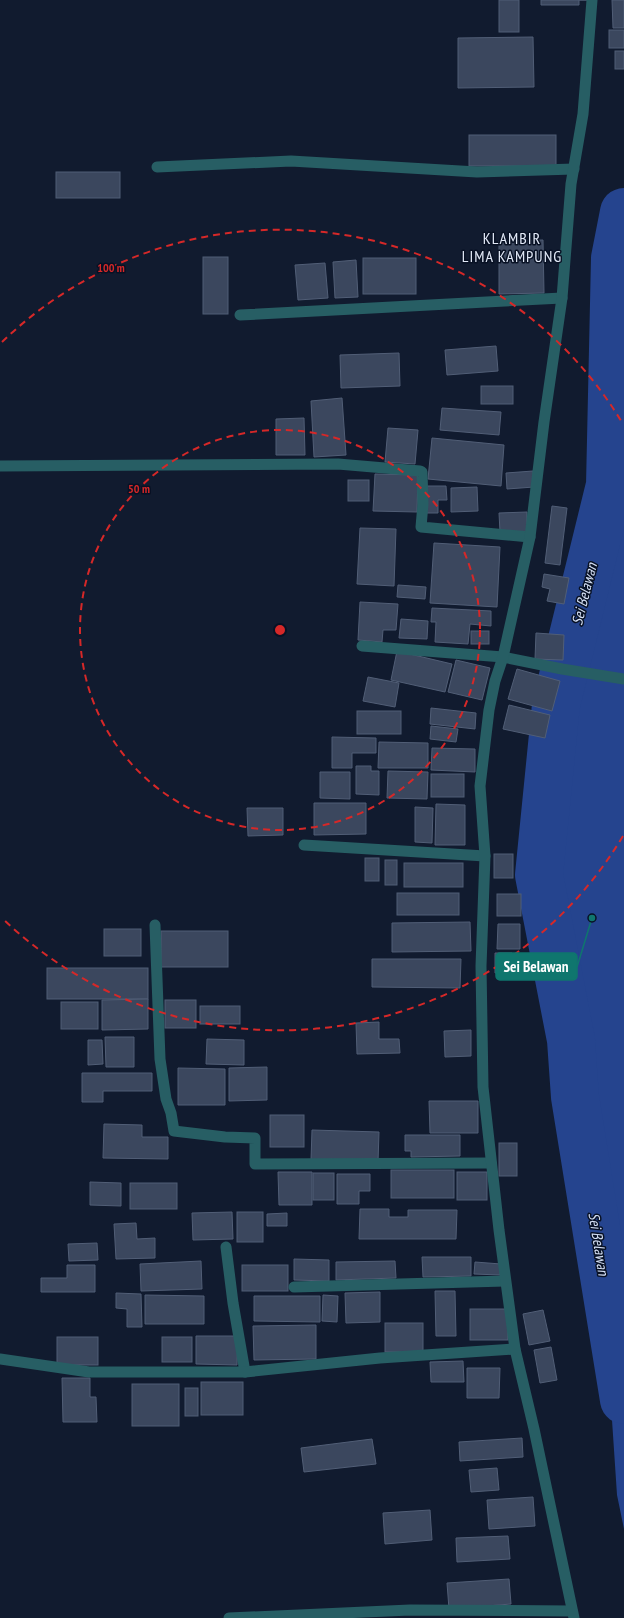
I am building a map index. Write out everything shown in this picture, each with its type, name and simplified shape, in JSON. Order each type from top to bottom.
[{"type":"street","points":[[229,1618],[410,1610],[573,1614],[534,1429],[515,1349],[505,1281],[491,1163],[483,1087],[481,966],[485,856],[480,786],[489,710],[495,681],[503,657],[530,537],[544,422],[562,298],[571,184],[582,114],[592,0]]},
{"type":"street","points":[[157,167],[291,161],[477,172],[574,169]]},
{"type":"street","points":[[240,315],[562,298]]},
{"type":"street","points":[[0,466],[338,464],[420,471],[422,472],[423,504],[421,527],[530,537]]},
{"type":"street","points":[[362,646],[503,657],[562,669],[624,679]]},
{"type":"street","points":[[304,845],[485,856]]},
{"type":"street","points":[[155,925],[160,1058],[166,1099],[174,1132],[225,1137],[255,1138],[255,1164],[491,1163]]},
{"type":"street","points":[[226,1247],[233,1304],[245,1372]]},
{"type":"street","points":[[294,1287],[505,1281]]},
{"type":"street","points":[[0,1359],[89,1372],[245,1372],[380,1358],[515,1349]]},
{"type":"water","name":"Sei Belawan","points":[[624,365],[624,1529],[617,1495],[612,1420],[612,1366],[609,1301],[587,1142],[562,989],[559,848],[567,761],[601,581],[608,496]]},
{"type":"building","points":[[499,0],[519,0],[519,32],[499,32]]},
{"type":"building","points":[[541,0],[579,0],[579,5],[541,5]]},
{"type":"building","points":[[612,0],[624,0],[624,28],[613,28]]},
{"type":"building","points":[[609,30],[624,30],[624,48],[609,48]]},
{"type":"building","points":[[533,37],[534,87],[458,88],[458,38]]},
{"type":"building","points":[[615,51],[624,51],[624,69],[615,69]]},
{"type":"building","points":[[469,135],[556,135],[556,166],[469,166]]},
{"type":"building","points":[[56,172],[120,172],[120,198],[56,198]]},
{"type":"building","points":[[543,240],[544,293],[499,294],[499,241]]},
{"type":"building","points":[[203,257],[228,257],[228,314],[203,314]]},
{"type":"building","points":[[363,258],[416,258],[416,294],[363,294]]},
{"type":"building","points":[[356,260],[358,297],[335,298],[333,262]]},
{"type":"building","points":[[325,263],[328,298],[298,300],[295,265]]},
{"type":"building","points":[[496,346],[498,371],[447,375],[445,350]]},
{"type":"building","points":[[399,353],[400,386],[341,388],[340,355]]},
{"type":"building","points":[[481,386],[513,386],[513,404],[481,404]]},
{"type":"building","points":[[342,398],[346,455],[314,457],[311,401]]},
{"type":"building","points":[[442,408],[501,412],[499,435],[440,430]]},
{"type":"building","points":[[304,418],[305,455],[276,455],[276,419]]},
{"type":"building","points":[[388,428],[418,430],[415,464],[385,462]]},
{"type":"building","points":[[432,438],[504,445],[501,486],[428,479]]},
{"type":"building","points":[[533,471],[534,487],[507,489],[506,473]]},
{"type":"building","points":[[375,474],[418,475],[417,512],[373,511]]},
{"type":"building","points":[[348,480],[369,480],[369,501],[348,501]]},
{"type":"building","points":[[425,486],[446,486],[447,500],[438,500],[438,513],[426,513]]},
{"type":"building","points":[[477,487],[478,511],[451,512],[451,488]]},
{"type":"building","points":[[552,506],[567,508],[560,565],[545,563]]},
{"type":"building","points":[[527,512],[527,532],[500,532],[499,513]]},
{"type":"building","points":[[360,528],[396,529],[394,586],[357,584]]},
{"type":"building","points":[[434,543],[500,547],[497,607],[430,603]]},
{"type":"building","points":[[544,574],[569,578],[564,604],[547,601],[550,589],[542,587]]},
{"type":"building","points":[[398,585],[426,587],[425,599],[397,597]]},
{"type":"building","points":[[360,602],[398,604],[396,630],[383,630],[382,642],[358,640]]},
{"type":"building","points":[[432,608],[491,611],[491,626],[470,624],[468,644],[435,642],[436,622],[431,622]]},
{"type":"building","points":[[401,619],[428,621],[427,639],[399,638]]},
{"type":"building","points":[[471,631],[489,631],[489,644],[471,644]]},
{"type":"building","points":[[536,633],[564,635],[563,660],[535,659]]},
{"type":"building","points":[[397,651],[452,664],[445,692],[391,680]]},
{"type":"building","points":[[456,660],[490,668],[482,700],[448,692]]},
{"type":"building","points":[[517,669],[560,681],[552,711],[508,699]]},
{"type":"building","points":[[368,677],[399,683],[395,707],[363,701]]},
{"type":"building","points":[[509,705],[550,715],[545,738],[503,729]]},
{"type":"building","points":[[431,708],[476,713],[475,729],[430,724]]},
{"type":"building","points":[[357,711],[401,711],[401,734],[357,734]]},
{"type":"building","points":[[431,726],[458,729],[456,742],[430,739]]},
{"type":"building","points":[[332,737],[376,738],[376,753],[352,753],[352,768],[332,768]]},
{"type":"building","points":[[379,742],[428,743],[428,768],[378,768]]},
{"type":"building","points":[[432,748],[475,749],[475,772],[431,770]]},
{"type":"building","points":[[356,766],[371,766],[371,771],[379,771],[379,795],[356,794]]},
{"type":"building","points":[[388,771],[428,772],[427,799],[387,798]]},
{"type":"building","points":[[320,772],[350,772],[350,799],[320,798]]},
{"type":"building","points":[[431,774],[464,774],[464,797],[431,797]]},
{"type":"building","points":[[314,803],[366,803],[366,834],[314,835]]},
{"type":"building","points":[[436,804],[465,805],[465,845],[435,845]]},
{"type":"building","points":[[415,807],[433,808],[432,843],[415,842]]},
{"type":"building","points":[[247,808],[283,808],[283,835],[248,836]]},
{"type":"building","points":[[494,854],[513,854],[513,878],[494,878]]},
{"type":"building","points":[[365,858],[379,858],[379,881],[365,881]]},
{"type":"building","points":[[385,860],[397,860],[397,885],[385,885]]},
{"type":"building","points":[[404,863],[463,863],[463,887],[404,887]]},
{"type":"building","points":[[397,893],[459,893],[459,915],[397,915]]},
{"type":"building","points":[[497,894],[521,894],[521,916],[497,916]]},
{"type":"building","points":[[470,922],[471,951],[392,952],[392,923]]},
{"type":"building","points":[[498,924],[520,924],[520,949],[497,949]]},
{"type":"building","points":[[104,929],[141,929],[141,956],[104,956]]},
{"type":"building","points":[[161,931],[228,931],[228,967],[161,967]]},
{"type":"building","points":[[495,953],[512,953],[513,972],[495,973]]},
{"type":"building","points":[[372,959],[461,959],[460,988],[372,987]]},
{"type":"building","points":[[47,968],[148,968],[148,999],[47,999]]},
{"type":"building","points":[[148,999],[148,1029],[102,1030],[102,1000]]},
{"type":"building","points":[[165,1000],[196,1000],[196,1028],[165,1028]]},
{"type":"building","points":[[61,1002],[98,1002],[98,1029],[61,1029]]},
{"type":"building","points":[[200,1006],[240,1006],[240,1024],[200,1024]]},
{"type":"building","points":[[379,1022],[379,1039],[399,1039],[400,1053],[357,1054],[356,1023]]},
{"type":"building","points":[[471,1030],[471,1056],[445,1057],[444,1031]]},
{"type":"building","points":[[105,1037],[134,1037],[134,1067],[106,1067]]},
{"type":"building","points":[[207,1039],[244,1040],[244,1065],[206,1064]]},
{"type":"building","points":[[88,1040],[102,1040],[103,1064],[88,1065]]},
{"type":"building","points":[[267,1067],[267,1100],[229,1101],[229,1068]]},
{"type":"building","points":[[178,1068],[225,1069],[225,1105],[178,1105]]},
{"type":"building","points":[[82,1073],[152,1073],[152,1091],[103,1091],[103,1102],[82,1102]]},
{"type":"building","points":[[429,1101],[478,1101],[478,1133],[430,1133]]},
{"type":"building","points":[[270,1115],[304,1115],[304,1147],[270,1147]]},
{"type":"building","points":[[104,1124],[142,1125],[142,1137],[168,1137],[168,1159],[103,1158]]},
{"type":"building","points":[[312,1130],[379,1132],[378,1162],[311,1160]]},
{"type":"building","points":[[405,1135],[460,1135],[460,1156],[411,1157],[411,1151],[405,1151]]},
{"type":"building","points":[[499,1143],[517,1143],[517,1176],[499,1176]]},
{"type":"building","points":[[391,1170],[454,1170],[454,1198],[391,1198]]},
{"type":"building","points":[[278,1172],[312,1172],[312,1205],[279,1205]]},
{"type":"building","points":[[457,1172],[487,1172],[487,1200],[457,1200]]},
{"type":"building","points":[[313,1173],[334,1173],[334,1200],[313,1200]]},
{"type":"building","points":[[337,1174],[370,1174],[370,1191],[359,1191],[359,1204],[337,1204]]},
{"type":"building","points":[[90,1182],[121,1183],[121,1206],[90,1205]]},
{"type":"building","points":[[130,1183],[177,1183],[177,1209],[130,1209]]},
{"type":"building","points":[[360,1209],[389,1209],[389,1217],[408,1217],[408,1210],[457,1210],[456,1239],[359,1239]]},
{"type":"building","points":[[232,1212],[233,1239],[193,1240],[192,1213]]},
{"type":"building","points":[[237,1212],[263,1212],[263,1242],[237,1242]]},
{"type":"building","points":[[287,1213],[287,1226],[267,1226],[267,1214]]},
{"type":"building","points":[[136,1223],[137,1239],[155,1238],[155,1258],[116,1259],[114,1224]]},
{"type":"building","points":[[97,1243],[98,1260],[69,1261],[68,1244]]},
{"type":"building","points":[[422,1257],[471,1257],[471,1276],[423,1277]]},
{"type":"building","points":[[294,1259],[329,1260],[329,1281],[294,1280]]},
{"type":"building","points":[[201,1261],[202,1289],[141,1291],[140,1264]]},
{"type":"building","points":[[395,1261],[396,1278],[336,1280],[336,1262]]},
{"type":"building","points":[[475,1262],[501,1264],[500,1275],[474,1274]]},
{"type":"building","points":[[67,1265],[95,1265],[95,1292],[41,1292],[41,1278],[67,1278]]},
{"type":"building","points":[[242,1265],[288,1265],[288,1291],[242,1291]]},
{"type":"building","points":[[435,1291],[455,1291],[456,1336],[436,1336]]},
{"type":"building","points":[[380,1292],[380,1322],[346,1323],[345,1293]]},
{"type":"building","points":[[116,1293],[141,1294],[142,1327],[127,1327],[127,1309],[116,1308]]},
{"type":"building","points":[[145,1295],[204,1296],[204,1324],[145,1324]]},
{"type":"building","points":[[323,1295],[338,1296],[337,1322],[322,1321]]},
{"type":"building","points":[[254,1296],[320,1296],[320,1322],[254,1321]]},
{"type":"building","points":[[470,1309],[508,1309],[508,1340],[470,1340]]},
{"type":"building","points":[[543,1310],[550,1341],[529,1345],[523,1314]]},
{"type":"building","points":[[385,1323],[423,1323],[423,1352],[385,1352]]},
{"type":"building","points":[[316,1325],[316,1359],[254,1360],[253,1326]]},
{"type":"building","points":[[196,1336],[238,1336],[237,1365],[196,1364]]},
{"type":"building","points":[[57,1337],[98,1337],[98,1365],[57,1365]]},
{"type":"building","points":[[162,1337],[192,1337],[192,1362],[162,1362]]},
{"type":"building","points":[[551,1347],[557,1380],[540,1383],[534,1350]]},
{"type":"building","points":[[463,1361],[464,1382],[431,1382],[430,1362]]},
{"type":"building","points":[[467,1368],[500,1368],[499,1398],[467,1398]]},
{"type":"building","points":[[62,1378],[90,1378],[90,1397],[96,1397],[97,1422],[63,1422]]},
{"type":"building","points":[[201,1382],[243,1382],[243,1415],[201,1415]]},
{"type":"building","points":[[132,1384],[179,1384],[179,1426],[132,1426]]},
{"type":"building","points":[[185,1388],[198,1388],[198,1416],[185,1416]]},
{"type":"building","points":[[522,1438],[523,1457],[460,1461],[459,1442]]},
{"type":"building","points":[[372,1439],[376,1464],[304,1472],[301,1448]]},
{"type":"building","points":[[497,1468],[499,1490],[471,1492],[469,1470]]},
{"type":"building","points":[[533,1497],[535,1526],[489,1529],[487,1500]]},
{"type":"building","points":[[430,1510],[432,1540],[385,1544],[383,1513]]},
{"type":"building","points":[[508,1536],[510,1559],[457,1562],[456,1538]]},
{"type":"building","points":[[509,1579],[511,1604],[449,1609],[447,1583]]},
{"type":"waterway","name":"Sei Belawan","points":[[624,212],[615,258],[610,485],[556,705],[539,875],[571,1040],[575,1097],[624,1400]]},
{"type":"place","name":"Sei Belawan","points":[[592,918]]},
{"type":"district","name":"KLAMBIR LIMA KAMPUNG","points":[[512,247]]}]
